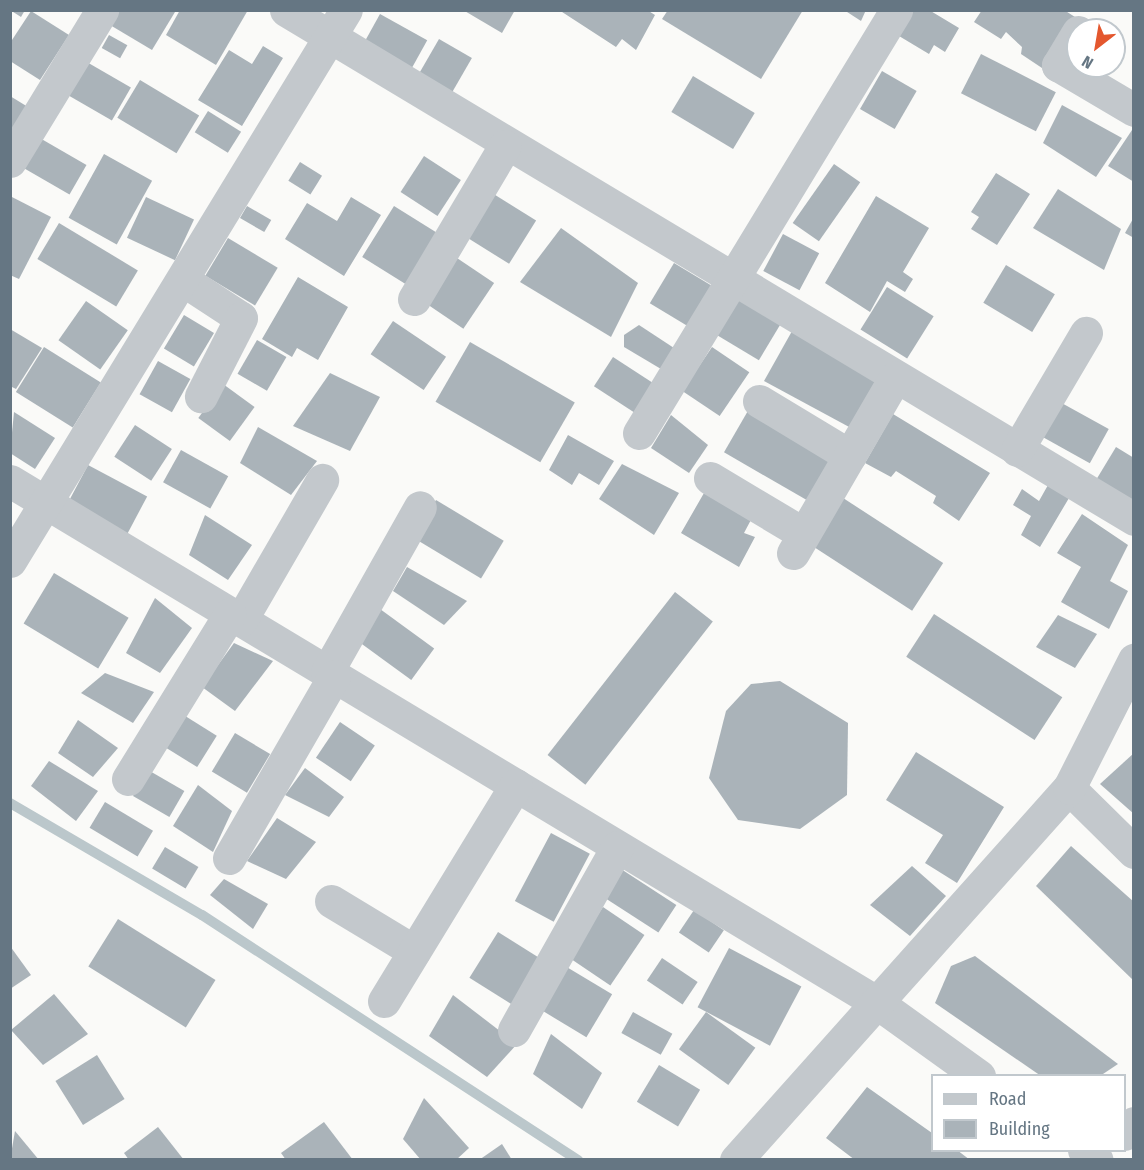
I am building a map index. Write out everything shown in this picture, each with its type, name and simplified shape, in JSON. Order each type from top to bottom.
[{"type":"street","points":[[10,161],[102,10]]},
{"type":"street","points":[[286,10],[338,23],[505,146],[1134,519]]},
{"type":"street","points":[[639,433],[735,283],[896,10]]},
{"type":"street","points":[[10,561],[47,504],[338,23]]},
{"type":"street","points":[[1066,52],[1058,65],[1066,70]]},
{"type":"street","points":[[1080,78],[1134,110]]},
{"type":"street","points":[[414,299],[505,146]]},
{"type":"street","points":[[183,280],[241,318],[201,396]]},
{"type":"street","points":[[1017,450],[1086,333]]},
{"type":"street","points":[[710,478],[798,544],[895,378]]},
{"type":"street","points":[[759,401],[850,456]]},
{"type":"street","points":[[128,779],[322,480]]},
{"type":"street","points":[[10,481],[876,1002],[976,1074]]},
{"type":"street","points":[[229,858],[420,507]]},
{"type":"street","points":[[736,1160],[1069,788],[1134,660]]},
{"type":"street","points":[[384,1001],[516,785]]},
{"type":"street","points":[[1069,788],[1134,852]]},
{"type":"street","points":[[514,1030],[617,847]]},
{"type":"street","points":[[331,901],[414,951]]},
{"type":"building","points":[[10,10],[25,10],[21,17]]},
{"type":"building","points":[[112,10],[173,10],[175,12],[152,50],[105,22]]},
{"type":"building","points":[[180,10],[248,10],[216,65],[166,35]]},
{"type":"building","points":[[463,10],[515,10],[502,33]]},
{"type":"building","points":[[559,10],[647,10],[655,15],[636,50],[622,39],[616,47]]},
{"type":"building","points":[[668,10],[803,10],[761,79],[662,19]]},
{"type":"building","points":[[844,10],[866,10],[861,21]]},
{"type":"building","points":[[906,10],[929,10],[959,28],[945,52],[934,45],[929,54],[899,36]]},
{"type":"building","points":[[982,10],[1064,10],[1075,17],[1066,18],[1066,31],[1042,68],[1021,54],[1022,47],[1006,32],[1001,39],[974,22]]},
{"type":"building","points":[[31,11],[69,35],[40,80],[10,61],[10,43]]},
{"type":"building","points":[[380,14],[427,40],[411,70],[364,44]]},
{"type":"building","points":[[109,35],[127,45],[120,58],[102,48]]},
{"type":"building","points":[[439,39],[472,58],[450,95],[418,76]]},
{"type":"building","points":[[263,46],[283,58],[242,126],[198,100],[229,50],[252,64]]},
{"type":"building","points":[[981,54],[1056,92],[1036,131],[961,93]]},
{"type":"building","points":[[85,61],[131,87],[112,120],[66,94]]},
{"type":"building","points":[[882,71],[917,91],[895,129],[860,109]]},
{"type":"building","points":[[693,76],[755,113],[733,149],[671,112]]},
{"type":"building","points":[[140,80],[199,116],[176,153],[117,118]]},
{"type":"building","points":[[10,96],[28,107],[10,136]]},
{"type":"building","points":[[1062,105],[1122,138],[1096,177],[1043,143]]},
{"type":"building","points":[[208,111],[241,132],[228,153],[195,132]]},
{"type":"building","points":[[1134,127],[1134,182],[1108,166]]},
{"type":"building","points":[[38,137],[86,165],[69,194],[21,166]]},
{"type":"building","points":[[104,154],[152,181],[117,245],[69,218]]},
{"type":"building","points":[[424,156],[461,180],[437,216],[401,192]]},
{"type":"building","points":[[300,162],[322,176],[310,194],[288,181]]},
{"type":"building","points":[[834,164],[860,182],[819,241],[793,223]]},
{"type":"building","points":[[996,173],[1030,194],[997,245],[971,229],[979,217],[971,212]]},
{"type":"building","points":[[1058,189],[1121,229],[1104,270],[1033,228]]},
{"type":"building","points":[[492,193],[536,221],[509,264],[465,236]]},
{"type":"building","points":[[10,196],[51,217],[19,279],[10,275]]},
{"type":"building","points":[[876,196],[929,228],[903,272],[913,279],[905,292],[887,281],[870,312],[825,283]]},
{"type":"building","points":[[146,197],[194,219],[175,260],[127,238]]},
{"type":"building","points":[[351,197],[381,215],[344,276],[285,239],[307,203],[337,221]]},
{"type":"building","points":[[247,206],[271,220],[264,232],[240,218]]},
{"type":"building","points":[[394,206],[438,234],[406,284],[362,257]]},
{"type":"building","points":[[1134,217],[1134,238],[1125,233]]},
{"type":"building","points":[[59,223],[138,270],[116,306],[37,259]]},
{"type":"building","points":[[561,228],[638,283],[611,337],[520,282]]},
{"type":"building","points":[[783,234],[819,253],[799,290],[763,271]]},
{"type":"building","points":[[228,238],[278,268],[255,306],[205,276]]},
{"type":"building","points":[[451,254],[494,283],[463,329],[420,300]]},
{"type":"building","points":[[674,263],[713,286],[688,326],[650,303]]},
{"type":"building","points":[[1006,265],[1055,294],[1032,332],[983,303]]},
{"type":"building","points":[[298,277],[348,307],[318,360],[297,348],[292,357],[262,339]]},
{"type":"building","points":[[887,287],[934,316],[907,359],[861,329]]},
{"type":"building","points":[[738,294],[783,321],[759,360],[714,333]]},
{"type":"building","points":[[86,301],[128,330],[100,370],[58,340]]},
{"type":"building","points":[[184,315],[214,333],[194,366],[164,348]]},
{"type":"building","points":[[393,321],[446,357],[424,390],[371,354]]},
{"type":"building","points":[[796,324],[880,380],[851,428],[764,381]]},
{"type":"building","points":[[639,325],[674,348],[661,369],[624,347],[624,335]]},
{"type":"building","points":[[10,329],[42,348],[16,389],[10,386]]},
{"type":"building","points":[[257,340],[286,357],[267,391],[238,374]]},
{"type":"building","points":[[470,342],[575,402],[540,462],[436,402]]},
{"type":"building","points":[[44,347],[101,383],[73,427],[16,392]]},
{"type":"building","points":[[712,347],[749,372],[720,416],[682,391]]},
{"type":"building","points":[[613,357],[655,384],[636,414],[594,386]]},
{"type":"building","points":[[158,361],[190,379],[172,412],[140,394]]},
{"type":"building","points":[[330,373],[380,397],[350,451],[293,426]]},
{"type":"building","points":[[223,384],[255,407],[230,441],[198,418]]},
{"type":"building","points":[[1058,401],[1109,429],[1090,463],[1039,435]]},
{"type":"building","points":[[749,409],[834,458],[809,501],[724,452]]},
{"type":"building","points":[[14,412],[55,438],[35,469],[10,453]]},
{"type":"building","points":[[893,414],[990,473],[959,521],[933,503],[936,496],[896,471],[891,477],[865,463]]},
{"type":"building","points":[[671,415],[708,445],[689,473],[651,448]]},
{"type":"building","points":[[135,425],[172,449],[151,481],[114,457]]},
{"type":"building","points":[[258,427],[317,461],[291,495],[240,463]]},
{"type":"building","points":[[568,435],[614,461],[599,485],[579,473],[572,485],[549,470]]},
{"type":"building","points":[[1116,447],[1134,458],[1134,509],[1093,485]]},
{"type":"building","points":[[181,450],[228,476],[210,509],[163,482]]},
{"type":"building","points":[[622,464],[679,493],[654,535],[599,499]]},
{"type":"building","points":[[88,465],[147,496],[127,534],[68,503]]},
{"type":"building","points":[[1048,485],[1069,498],[1040,547],[1021,535],[1031,516],[1013,505],[1022,489],[1039,501]]},
{"type":"building","points":[[704,493],[753,516],[744,533],[755,537],[739,567],[681,533]]},
{"type":"building","points":[[840,496],[943,563],[912,611],[809,544]]},
{"type":"building","points":[[436,500],[504,541],[481,578],[413,538]]},
{"type":"building","points":[[1082,514],[1128,545],[1110,581],[1128,591],[1109,629],[1061,602],[1081,567],[1057,553]]},
{"type":"building","points":[[205,515],[252,545],[228,580],[189,555]]},
{"type":"building","points":[[407,567],[467,601],[444,625],[393,591]]},
{"type":"building","points":[[54,573],[129,618],[98,668],[24,624]]},
{"type":"building","points":[[675,592],[713,622],[585,785],[548,755]]},
{"type":"building","points":[[155,598],[192,628],[160,673],[126,653]]},
{"type":"building","points":[[380,609],[434,648],[411,680],[357,641]]},
{"type":"building","points":[[934,614],[1062,697],[1035,740],[906,657]]},
{"type":"building","points":[[1058,615],[1097,634],[1075,668],[1036,647]]},
{"type":"building","points":[[234,643],[273,661],[235,711],[202,687]]},
{"type":"building","points":[[105,673],[154,692],[133,723],[81,693]]},
{"type":"building","points":[[780,681],[848,723],[847,795],[800,829],[738,820],[709,778],[726,711],[751,684]]},
{"type":"building","points":[[182,714],[217,736],[197,767],[162,745]]},
{"type":"building","points":[[78,720],[118,748],[93,777],[58,753]]},
{"type":"building","points":[[340,722],[375,745],[351,781],[316,758]]},
{"type":"building","points":[[235,733],[270,754],[247,793],[212,772]]},
{"type":"building","points":[[916,752],[1004,807],[957,883],[925,863],[943,835],[886,800]]},
{"type":"building","points":[[1134,753],[1134,814],[1100,784]]},
{"type":"building","points":[[49,761],[98,791],[76,821],[31,786]]},
{"type":"building","points":[[305,768],[344,797],[329,817],[285,795]]},
{"type":"building","points":[[148,770],[184,791],[169,817],[133,796]]},
{"type":"building","points":[[198,785],[232,811],[213,852],[173,826]]},
{"type":"building","points":[[105,802],[153,831],[138,857],[90,828]]},
{"type":"building","points":[[277,818],[316,842],[286,879],[247,861]]},
{"type":"building","points":[[551,833],[590,854],[554,922],[515,901]]},
{"type":"building","points":[[1071,846],[1134,902],[1134,981],[1036,886]]},
{"type":"building","points":[[165,847],[198,867],[186,889],[152,868]]},
{"type":"building","points":[[912,866],[946,896],[910,936],[870,905]]},
{"type":"building","points":[[621,869],[676,905],[658,933],[603,897]]},
{"type":"building","points":[[224,879],[268,904],[253,929],[210,895]]},
{"type":"building","points":[[603,907],[644,935],[610,986],[569,958]]},
{"type":"building","points":[[694,910],[724,930],[709,953],[679,932]]},
{"type":"building","points":[[118,919],[216,980],[186,1027],[88,966]]},
{"type":"building","points":[[498,932],[545,961],[516,1007],[469,978]]},
{"type":"building","points":[[10,946],[31,975],[10,989]]},
{"type":"building","points":[[729,948],[801,986],[770,1046],[698,1007]]},
{"type":"building","points":[[975,956],[1118,1064],[1103,1074],[1038,1074],[935,1003],[951,966]]},
{"type":"building","points":[[662,958],[698,982],[683,1004],[647,980]]},
{"type":"building","points":[[565,966],[612,994],[586,1037],[539,1009]]},
{"type":"building","points":[[54,994],[88,1034],[43,1065],[11,1030]]},
{"type":"building","points":[[453,995],[517,1044],[487,1077],[429,1036]]},
{"type":"building","points":[[633,1012],[672,1034],[661,1055],[621,1033]]},
{"type":"building","points":[[706,1012],[755,1048],[728,1085],[679,1049]]},
{"type":"building","points":[[551,1034],[602,1073],[582,1109],[533,1074]]},
{"type":"building","points":[[97,1055],[125,1099],[83,1125],[55,1081]]},
{"type":"building","points":[[659,1065],[700,1090],[678,1127],[637,1102]]},
{"type":"building","points":[[867,1087],[931,1132],[931,1152],[960,1152],[970,1160],[855,1160],[826,1138]]},
{"type":"building","points":[[424,1098],[469,1148],[456,1160],[421,1160],[403,1139]]},
{"type":"building","points":[[324,1122],[353,1160],[286,1160],[281,1153]]},
{"type":"building","points":[[158,1127],[184,1160],[129,1160],[124,1153]]},
{"type":"building","points":[[15,1131],[39,1160],[10,1160]]},
{"type":"building","points":[[502,1144],[512,1160],[479,1160]]},
{"type":"waterway","points":[[10,803],[202,915],[578,1160]]}]
